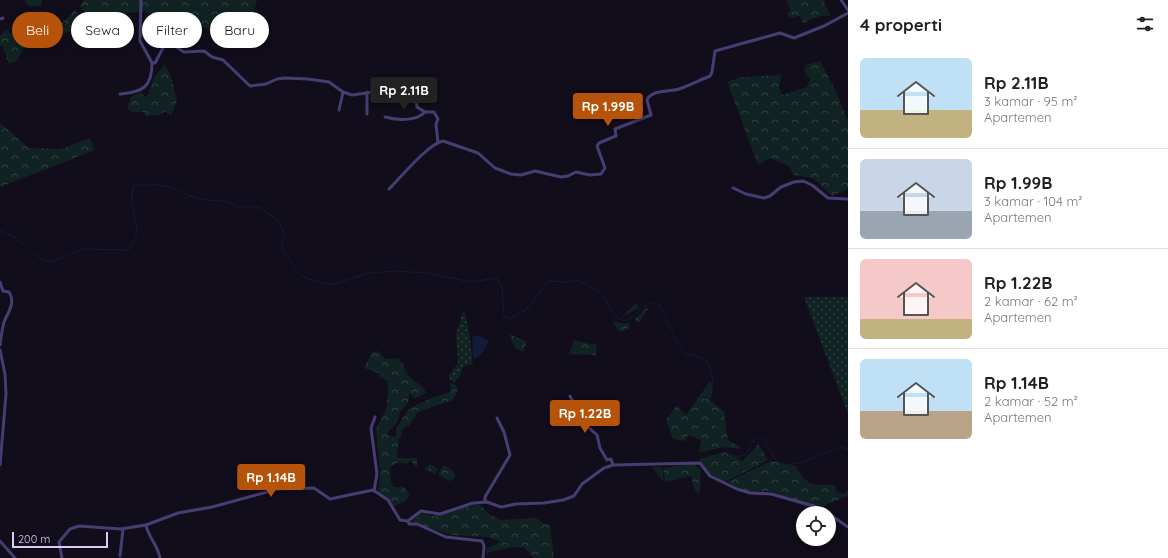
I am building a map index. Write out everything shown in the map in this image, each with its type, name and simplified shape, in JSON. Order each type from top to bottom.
[{"type":"street","points":[[120,94],[133,92],[146,86],[151,79],[152,63],[140,41],[141,0]]},
{"type":"street","points":[[841,0],[848,10]]},
{"type":"street","points":[[389,188],[421,156],[438,143],[449,142],[478,153],[494,168],[511,174],[521,174],[535,171],[560,177],[568,176],[576,172],[590,175],[601,174],[605,168],[597,146],[599,142],[616,136],[615,129],[651,115],[647,100],[652,95],[668,89],[677,90],[710,76],[715,51],[780,33],[794,38],[824,26],[848,13]]},
{"type":"street","points":[[152,63],[155,63],[163,48]]},
{"type":"street","points":[[179,48],[184,52],[204,52],[212,57],[223,60],[250,86],[266,84],[277,79],[308,79],[329,82],[343,92],[352,95],[367,92],[415,90],[417,107],[425,112],[434,112],[438,119],[436,124],[438,143]]},
{"type":"street","points":[[339,110],[343,92]]},
{"type":"street","points":[[367,92],[367,114]]},
{"type":"street","points":[[385,117],[408,119],[422,116],[425,112]]},
{"type":"street","points":[[734,188],[746,194],[764,198],[769,197],[780,187],[794,182],[803,181],[812,185],[828,198],[848,199]]},
{"type":"street","points":[[0,282],[3,291],[9,292],[11,295],[12,305],[4,324],[0,345]]},
{"type":"street","points":[[0,350],[6,406],[0,465]]},
{"type":"street","points":[[570,396],[585,424],[597,435],[600,448],[607,460],[611,459],[613,465]]},
{"type":"street","points":[[374,491],[377,474],[371,428],[375,417]]},
{"type":"street","points":[[485,502],[485,497],[510,455],[504,432],[497,418]]},
{"type":"street","points":[[408,521],[421,511],[440,514],[472,503],[485,502],[501,507],[516,504],[555,502],[568,499],[574,496],[582,484],[604,468],[613,465],[700,463],[710,476],[737,489],[750,493],[771,494],[814,506]]},
{"type":"street","points":[[62,558],[60,542],[70,529],[79,526],[123,529],[146,525],[178,513],[212,507],[278,489],[314,488],[330,499],[374,491],[388,500],[400,520],[408,521],[409,524],[417,524],[446,537],[482,541],[484,546],[483,558]]},
{"type":"street","points":[[836,519],[848,527]]},
{"type":"street","points":[[146,525],[147,532],[159,550],[160,558]]},
{"type":"street","points":[[120,556],[123,529]]},
{"type":"street","points":[[0,541],[15,558]]},
{"type":"green space","points":[[24,0],[42,0],[41,6],[30,7]]},
{"type":"green space","points":[[84,0],[257,0],[254,12],[210,12],[209,30],[202,27],[202,12],[84,12],[80,6]]},
{"type":"green space","points":[[786,0],[825,0],[824,3],[831,16],[820,16],[803,23],[800,16],[790,18],[787,13],[791,10]]},
{"type":"green space","points":[[71,14],[71,31],[63,35],[63,22]]},
{"type":"green space","points":[[6,29],[12,34],[12,48],[24,48],[17,61],[9,64],[3,46],[0,45],[0,36]]},
{"type":"green space","points":[[820,61],[837,94],[848,122],[848,189],[832,196],[813,178],[794,175],[789,166],[770,158],[758,165],[727,82],[741,77],[781,75],[779,88],[782,95],[807,87],[810,79],[804,71],[806,65]]},
{"type":"green space","points":[[165,64],[172,79],[177,101],[171,116],[166,111],[158,115],[146,116],[143,112],[132,112],[127,108],[131,97],[140,92],[147,98],[154,78]]},
{"type":"green space","points":[[0,123],[29,148],[62,149],[90,138],[95,150],[0,187]]},
{"type":"green space","points":[[804,297],[848,297],[848,414]]},
{"type":"green space","points":[[636,303],[639,308],[622,317]]},
{"type":"green space","points":[[647,307],[648,309],[639,323],[635,319]]},
{"type":"green space","points":[[464,309],[469,332],[473,364],[462,367],[462,372],[455,382],[450,380],[449,375],[458,363],[456,334]]},
{"type":"green space","points":[[614,321],[625,324],[629,322],[630,328],[620,332],[613,323]]},
{"type":"green space","points":[[509,334],[527,342],[523,352],[515,348]]},
{"type":"green space","points":[[574,340],[597,345],[596,355],[569,354]]},
{"type":"green space","points":[[378,351],[385,359],[398,358],[402,362],[408,375],[425,390],[426,393],[414,399],[410,392],[408,403],[400,412],[398,421],[388,432],[388,435],[396,437],[396,430],[408,409],[431,398],[450,392],[451,383],[456,385],[458,390],[453,400],[418,412],[409,426],[405,427],[401,433],[402,436],[399,438],[397,458],[417,458],[417,468],[411,461],[406,464],[399,462],[390,467],[391,482],[394,487],[404,487],[410,495],[404,502],[394,506],[378,491],[380,475],[376,429],[387,407],[388,381],[378,377],[380,374],[364,368],[372,352]]},
{"type":"green space","points":[[710,381],[713,388],[710,400],[724,412],[728,440],[743,449],[723,447],[699,453],[701,440],[688,435],[685,441],[673,439],[666,420],[677,405],[686,415]]},
{"type":"green space","points":[[758,444],[768,460],[725,482],[710,474],[699,459],[724,452],[743,461]]},
{"type":"green space","points":[[771,461],[796,466],[807,481],[816,485],[835,485],[836,492],[844,494],[848,491],[848,496],[823,506],[804,506],[769,491],[745,493],[727,482]]},
{"type":"green space","points":[[693,463],[701,470],[700,492],[697,493],[695,491],[691,476],[665,482],[663,468]]},
{"type":"green space","points":[[430,464],[438,469],[435,474],[424,469]]},
{"type":"green space","points":[[443,465],[451,469],[456,475],[453,480],[448,481],[438,474]]},
{"type":"green space","points":[[652,467],[662,467],[663,481]]},
{"type":"green space","points":[[479,504],[489,514],[501,520],[536,518],[545,524],[550,525],[554,558],[534,558],[524,547],[514,547],[486,553],[486,549],[500,541],[487,537],[451,535],[411,522],[421,513],[433,516]]},
{"type":"water","points":[[477,335],[488,340],[488,343],[481,354],[473,359],[472,337]]},
{"type":"waterway","points":[[0,230],[20,241],[38,257],[52,262],[82,249],[129,250],[136,233],[132,192],[135,184],[145,186],[151,184],[173,188],[190,196],[206,200],[224,201],[238,207],[259,207],[279,221],[285,237],[282,241],[282,249],[298,272],[305,278],[331,285],[369,273],[394,271],[426,273],[471,282],[497,278],[502,286],[504,316],[509,319],[524,311],[532,303],[546,283],[551,281],[567,282],[578,280],[601,293],[614,315],[621,320],[626,321],[645,306],[656,302],[659,304],[685,354],[694,355],[708,361],[713,381],[702,406],[717,427],[721,445],[734,456],[738,457],[746,454],[753,441],[758,438],[764,439],[775,459],[786,465],[803,462],[840,447],[848,449]]}]
